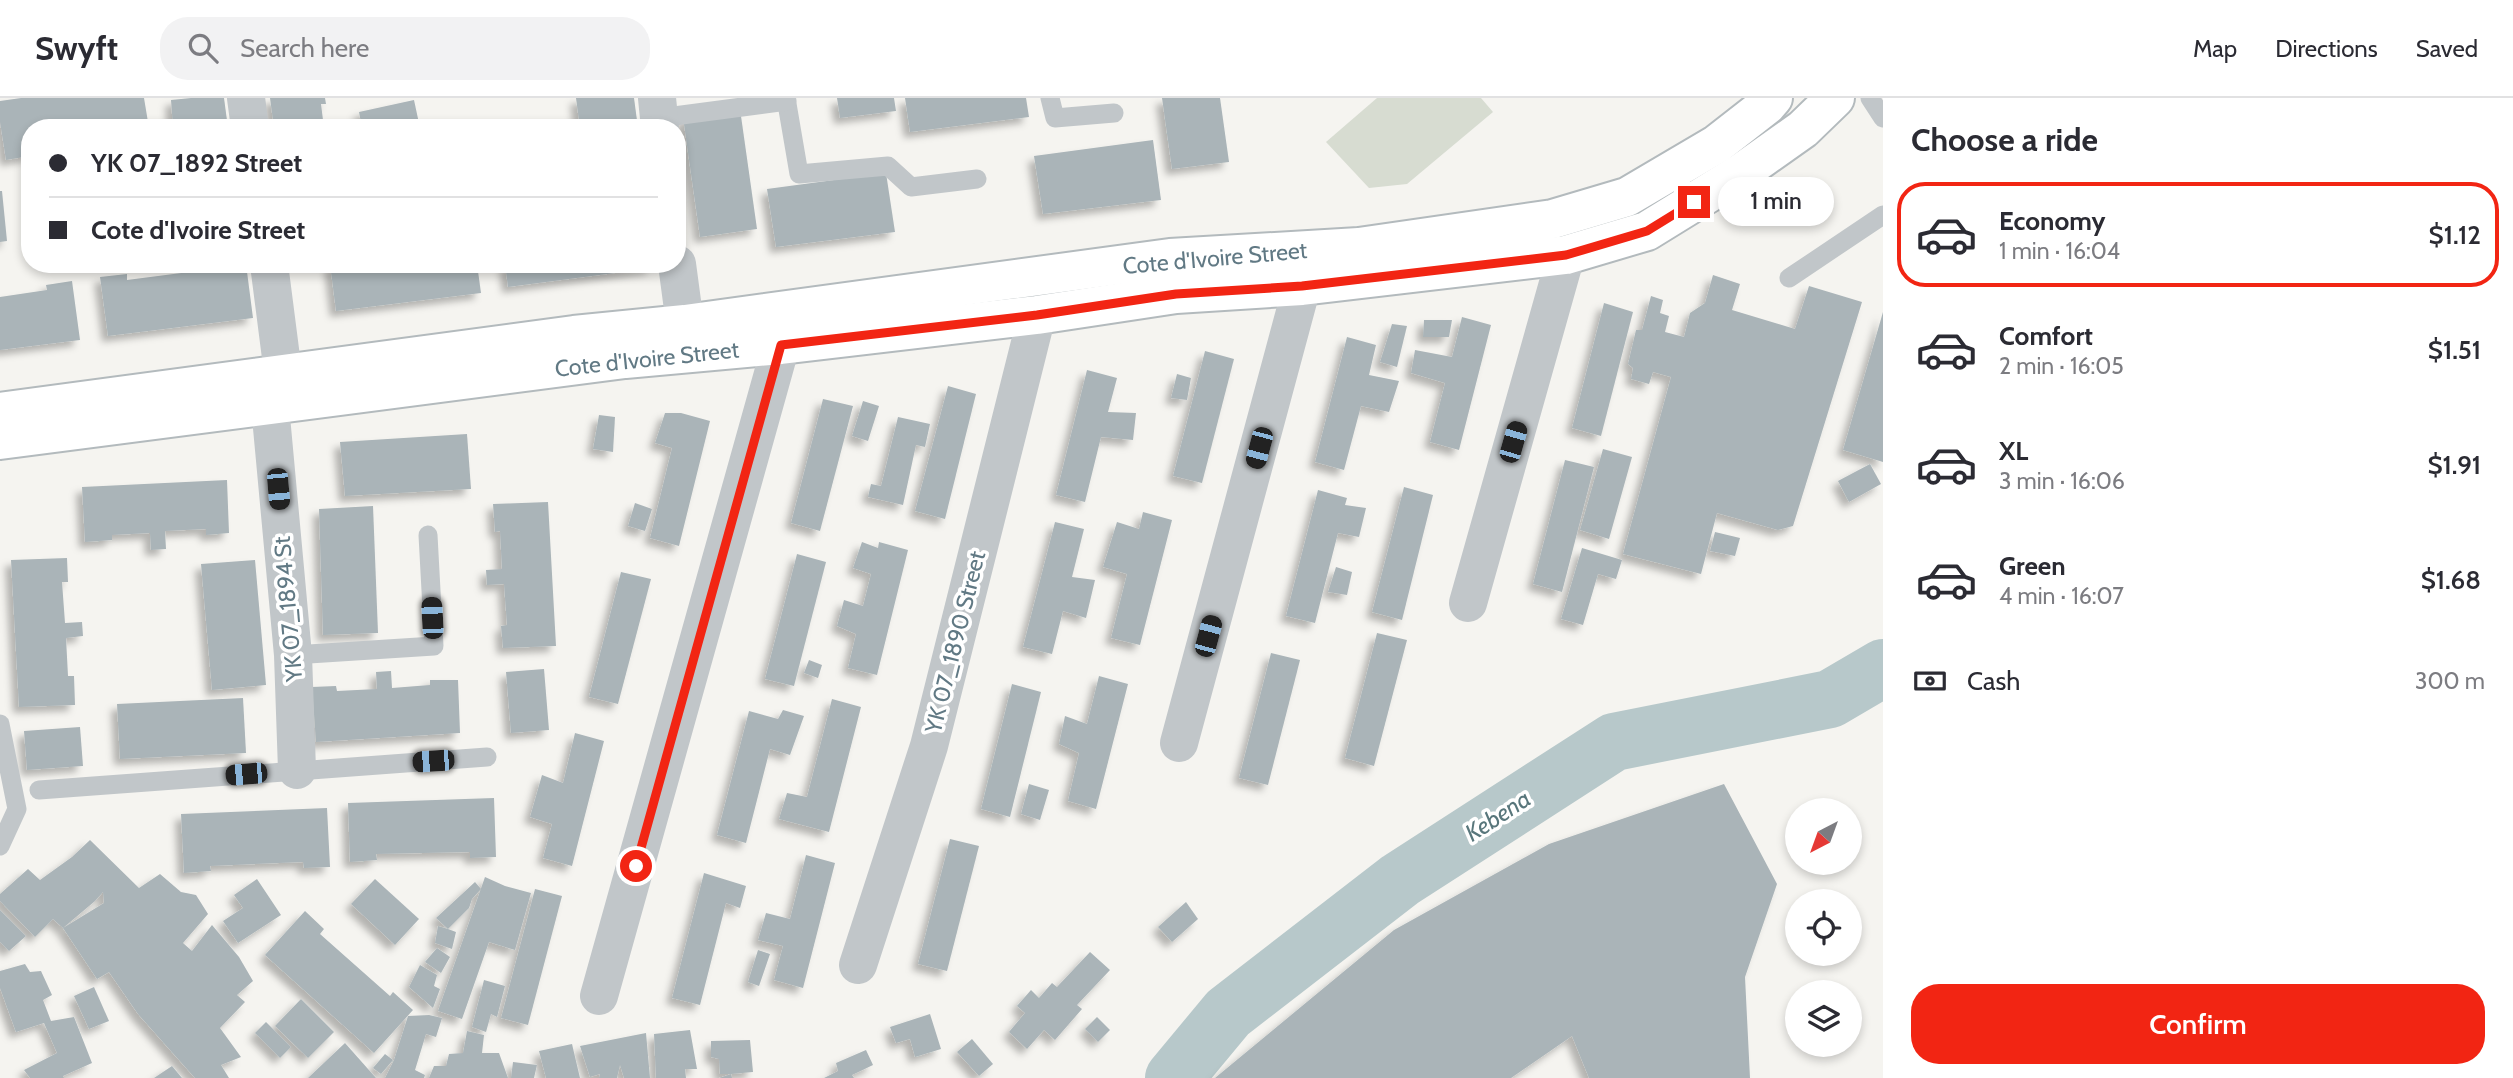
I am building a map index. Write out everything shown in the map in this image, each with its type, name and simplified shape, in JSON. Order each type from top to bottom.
[{"type":"main road","name":"Cote d'Ivoire Street","points":[[0,440],[574,335],[685,324],[1170,258],[1359,247],[1553,219],[1627,197],[1717,144],[1773,98]]},
{"type":"main road","name":"Cote d'Ivoire Street","points":[[0,412],[781,345],[1037,315],[1176,294],[1302,286],[1566,255],[1647,231],[1741,173],[1803,129],[1835,98]]},
{"type":"main road","points":[[1170,258],[1176,294]]},
{"type":"street","points":[[246,98],[249,119]]},
{"type":"street","points":[[1468,603],[1566,255]]},
{"type":"street","name":"YK 07_1894 St","points":[[270,273],[293,655],[297,770]]},
{"type":"street","points":[[678,273],[685,324]]},
{"type":"street","points":[[1179,743],[1302,286]]},
{"type":"street","name":"YK 07_1890 Street","points":[[858,965],[929,746],[1037,315]]},
{"type":"street","points":[[599,996],[781,345]]},
{"type":"lane","points":[[1050,98],[1055,118],[1114,113]]},
{"type":"lane","points":[[1870,98],[1883,118]]},
{"type":"lane","points":[[658,115],[786,99],[799,174],[888,166],[911,187],[977,179]]},
{"type":"lane","points":[[1789,278],[1883,215]]},
{"type":"lane","points":[[293,655],[434,646],[428,535]]},
{"type":"lane","points":[[0,724],[17,809],[0,846]]},
{"type":"lane","points":[[39,790],[487,757]]},
{"type":"shaded area","points":[[1377,98],[1481,98],[1493,112],[1407,184],[1369,188],[1326,142]]},
{"type":"building","points":[[21,98],[144,98],[148,119],[21,119],[21,158],[6,160],[0,122],[0,101]]},
{"type":"building","points":[[224,98],[227,119],[172,119],[171,100]]},
{"type":"building","points":[[270,98],[325,98],[326,104],[321,104],[323,119],[273,119]]},
{"type":"building","points":[[576,98],[634,98],[637,119],[579,119]]},
{"type":"building","points":[[837,98],[894,98],[896,111],[840,118]]},
{"type":"building","points":[[905,98],[1026,98],[1029,117],[910,132]]},
{"type":"building","points":[[1162,98],[1220,98],[1229,162],[1172,169]]},
{"type":"building","points":[[414,100],[418,119],[360,119],[359,112]]},
{"type":"building","points":[[740,109],[757,229],[700,237],[686,138],[686,119],[683,117]]},
{"type":"building","points":[[1153,140],[1161,200],[1043,214],[1034,156]]},
{"type":"building","points":[[886,173],[895,232],[776,247],[767,189]]},
{"type":"building","points":[[0,191],[7,241],[0,242]]},
{"type":"building","points":[[181,273],[247,273],[253,318],[108,336],[100,277],[127,274],[127,280]]},
{"type":"building","points":[[331,273],[478,273],[481,293],[336,311]]},
{"type":"building","points":[[506,273],[615,273],[508,287]]},
{"type":"building","points":[[1713,275],[1740,284],[1732,310],[1795,329],[1809,286],[1862,302],[1793,526],[1778,530],[1717,513],[1701,574],[1623,554],[1671,377],[1653,372],[1649,384],[1631,379],[1633,368],[1628,364],[1636,330],[1642,330],[1651,296],[1663,300],[1660,313],[1669,316],[1665,332],[1684,337],[1690,313],[1705,303]]},
{"type":"building","points":[[72,281],[80,340],[0,350],[0,297],[47,290],[46,285]]},
{"type":"building","points":[[1604,303],[1633,312],[1601,436],[1572,428]]},
{"type":"building","points":[[1883,312],[1883,462],[1843,450]]},
{"type":"building","points":[[1462,317],[1491,325],[1459,450],[1430,442],[1445,383],[1411,373],[1415,350],[1452,357]]},
{"type":"building","points":[[1424,320],[1452,320],[1449,337],[1423,337]]},
{"type":"building","points":[[1392,324],[1407,326],[1397,367],[1380,362]]},
{"type":"building","points":[[1347,337],[1376,345],[1369,375],[1399,381],[1389,412],[1361,406],[1344,470],[1315,462]]},
{"type":"building","points":[[1205,351],[1234,359],[1202,483],[1173,476]]},
{"type":"building","points":[[1087,370],[1117,378],[1108,412],[1136,413],[1133,440],[1101,437],[1085,502],[1056,495]]},
{"type":"building","points":[[1177,374],[1191,378],[1187,400],[1171,398]]},
{"type":"building","points":[[948,386],[976,394],[945,519],[915,511]]},
{"type":"building","points":[[823,399],[853,406],[820,531],[791,523]]},
{"type":"building","points":[[863,401],[879,406],[868,441],[852,436]]},
{"type":"building","points":[[665,413],[681,413],[710,421],[679,546],[650,538],[672,448],[655,443]]},
{"type":"building","points":[[599,415],[615,417],[613,452],[593,449]]},
{"type":"building","points":[[898,417],[930,424],[925,447],[916,445],[903,505],[868,497],[871,484],[881,486]]},
{"type":"building","points":[[467,434],[471,489],[345,496],[340,442]]},
{"type":"building","points":[[1603,449],[1632,457],[1609,539],[1580,530]]},
{"type":"building","points":[[1565,460],[1594,467],[1562,592],[1533,584]]},
{"type":"building","points":[[1870,464],[1881,484],[1849,502],[1838,481]]},
{"type":"building","points":[[227,480],[229,533],[206,535],[206,529],[165,531],[166,549],[151,550],[150,533],[112,535],[112,540],[85,542],[82,487]]},
{"type":"building","points":[[1404,487],[1433,495],[1402,620],[1372,612]]},
{"type":"building","points":[[1318,490],[1347,498],[1345,505],[1366,508],[1359,537],[1338,533],[1315,623],[1286,616]]},
{"type":"building","points":[[548,502],[556,646],[503,648],[501,626],[507,625],[504,584],[487,585],[486,570],[502,569],[500,531],[495,532],[493,504]]},
{"type":"building","points":[[635,503],[652,509],[645,531],[628,526]]},
{"type":"building","points":[[373,506],[378,633],[323,635],[319,509]]},
{"type":"building","points":[[1143,512],[1172,520],[1140,645],[1111,638],[1127,574],[1103,567],[1117,522],[1139,529]]},
{"type":"building","points":[[1055,522],[1084,529],[1072,577],[1095,580],[1086,618],[1063,611],[1052,654],[1023,647]]},
{"type":"building","points":[[1715,532],[1740,538],[1735,556],[1710,551]]},
{"type":"building","points":[[862,542],[878,548],[879,542],[908,550],[877,675],[848,668],[856,634],[837,626],[844,600],[863,606],[871,574],[853,568]]},
{"type":"building","points":[[1582,548],[1622,560],[1616,579],[1598,574],[1583,625],[1561,619]]},
{"type":"building","points":[[797,554],[826,562],[794,686],[765,679]]},
{"type":"building","points":[[67,558],[68,582],[62,582],[65,623],[82,622],[83,636],[66,638],[68,676],[74,676],[75,705],[19,707],[11,560]]},
{"type":"building","points":[[255,560],[266,685],[212,690],[201,564]]},
{"type":"building","points":[[1336,567],[1352,572],[1347,595],[1328,592]]},
{"type":"building","points":[[621,572],[651,579],[618,704],[589,697]]},
{"type":"building","points":[[1377,633],[1407,640],[1374,766],[1345,758]]},
{"type":"building","points":[[1271,653],[1300,660],[1268,785],[1239,778]]},
{"type":"building","points":[[809,660],[822,665],[818,678],[804,673]]},
{"type":"building","points":[[544,669],[549,730],[511,733],[506,672]]},
{"type":"building","points":[[391,671],[392,688],[430,685],[430,680],[458,680],[460,733],[316,742],[312,687],[336,686],[337,691],[377,689],[376,672]]},
{"type":"building","points":[[1099,676],[1128,684],[1096,809],[1068,801],[1079,753],[1059,744],[1065,716],[1087,724]]},
{"type":"building","points":[[1012,684],[1041,692],[1010,817],[981,809]]},
{"type":"building","points":[[243,698],[246,753],[120,759],[117,704]]},
{"type":"building","points":[[832,699],[861,707],[829,832],[779,819],[787,793],[807,797]]},
{"type":"building","points":[[783,710],[804,716],[790,755],[770,749],[746,843],[717,835],[749,711],[778,719]]},
{"type":"building","points":[[80,727],[83,766],[27,770],[24,731]]},
{"type":"building","points":[[575,733],[604,741],[572,866],[543,858],[552,824],[530,817],[542,775],[563,783]]},
{"type":"building","points":[[1029,784],[1049,790],[1040,820],[1021,814]]},
{"type":"building","points":[[1724,784],[1777,884],[1745,977],[1750,1078],[1589,1078],[1572,1036],[1511,1078],[1215,1078],[1394,930],[1549,844]]},
{"type":"building","points":[[494,798],[496,857],[470,858],[470,852],[376,854],[377,860],[350,862],[348,803]]},
{"type":"building","points":[[327,808],[330,867],[304,868],[303,862],[210,866],[211,871],[184,873],[181,814]]},
{"type":"building","points":[[950,839],[979,846],[947,971],[918,964]]},
{"type":"building","points":[[90,840],[139,888],[160,874],[181,892],[196,895],[208,914],[183,943],[192,951],[212,925],[239,957],[253,981],[237,995],[245,1002],[220,1028],[241,1057],[221,1065],[229,1078],[195,1078],[138,1014],[109,972],[97,979],[63,928],[53,919],[35,937],[0,901],[0,894],[28,869],[40,880]],"holes":[[[103,892],[104,903],[63,928]]]},
{"type":"building","points":[[806,855],[835,863],[803,988],[774,980],[783,946],[758,940],[766,913],[790,919]]},
{"type":"building","points":[[704,873],[746,886],[740,908],[726,903],[700,1005],[672,998]]},
{"type":"building","points":[[485,877],[531,893],[515,950],[489,942],[462,1019],[438,1011]]},
{"type":"building","points":[[257,879],[281,915],[238,943],[223,921],[243,908],[234,895]]},
{"type":"building","points":[[375,879],[419,919],[395,945],[351,904]]},
{"type":"building","points":[[475,882],[481,889],[472,899],[469,908],[448,929],[436,918]]},
{"type":"building","points":[[535,889],[562,896],[528,1025],[501,1018]]},
{"type":"building","points":[[1186,902],[1198,919],[1172,942],[1158,927]]},
{"type":"building","points":[[0,910],[26,936],[9,951],[0,942]]},
{"type":"building","points":[[305,911],[324,929],[320,934],[390,996],[393,992],[413,1010],[374,1053],[265,955]]},
{"type":"building","points":[[438,926],[456,932],[452,949],[435,943]]},
{"type":"building","points":[[437,948],[450,957],[441,973],[425,962]]},
{"type":"building","points":[[758,950],[770,954],[759,986],[748,982]]},
{"type":"building","points":[[1090,952],[1110,970],[1077,1005],[1082,1009],[1055,1040],[1044,1030],[1027,1049],[1009,1032],[1025,1013],[1017,1006],[1031,990],[1039,998],[1052,983],[1057,987]]},
{"type":"building","points":[[25,964],[30,972],[41,971],[52,995],[43,1000],[51,1021],[74,1017],[92,1063],[63,1076],[64,1078],[30,1078],[24,1070],[57,1053],[44,1023],[16,1032],[0,988],[0,971]]},
{"type":"building","points":[[420,965],[437,975],[434,986],[440,989],[433,1008],[409,987]]},
{"type":"building","points":[[484,980],[505,986],[497,1017],[491,1014],[486,1032],[472,1027]]},
{"type":"building","points":[[94,987],[109,1021],[89,1029],[74,996]]},
{"type":"building","points":[[301,999],[334,1032],[308,1058],[275,1026]]},
{"type":"building","points":[[930,1014],[941,1049],[915,1057],[910,1039],[896,1043],[890,1027]]},
{"type":"building","points":[[429,1015],[442,1018],[436,1037],[426,1034],[415,1070],[425,1075],[424,1078],[385,1078],[394,1060],[408,1016]]},
{"type":"building","points":[[1097,1017],[1110,1030],[1098,1042],[1085,1029]]},
{"type":"building","points":[[266,1022],[291,1047],[280,1058],[255,1033]]},
{"type":"building","points":[[690,1030],[697,1069],[685,1069],[686,1078],[656,1078],[654,1034]]},
{"type":"building","points":[[467,1031],[484,1035],[482,1053],[499,1053],[508,1078],[429,1078],[434,1066],[446,1066],[449,1054],[463,1053]]},
{"type":"building","points":[[646,1033],[650,1078],[624,1078],[620,1065],[617,1078],[599,1078],[600,1074],[590,1077],[580,1046]]},
{"type":"building","points":[[972,1039],[993,1064],[979,1076],[957,1052]]},
{"type":"building","points":[[750,1040],[753,1072],[720,1074],[719,1059],[711,1057],[711,1041]]},
{"type":"building","points":[[345,1043],[376,1078],[308,1078]]},
{"type":"building","points":[[572,1044],[580,1078],[546,1078],[539,1051]]},
{"type":"building","points":[[866,1050],[873,1065],[852,1075],[854,1078],[824,1078],[838,1071],[836,1063]]},
{"type":"building","points":[[385,1054],[393,1060],[381,1074],[373,1068]]},
{"type":"building","points":[[513,1062],[537,1065],[534,1078],[511,1078]]},
{"type":"building","points":[[172,1066],[182,1078],[154,1078]]},
{"type":"waterway","name":"Kebena","points":[[1174,1078],[1228,1013],[1400,880],[1614,742],[1830,699],[1883,668]]},
{"type":"route","points":[[636,866],[781,345],[1037,315],[1176,294],[1302,286],[1566,255],[1647,231],[1694,202]]}]
